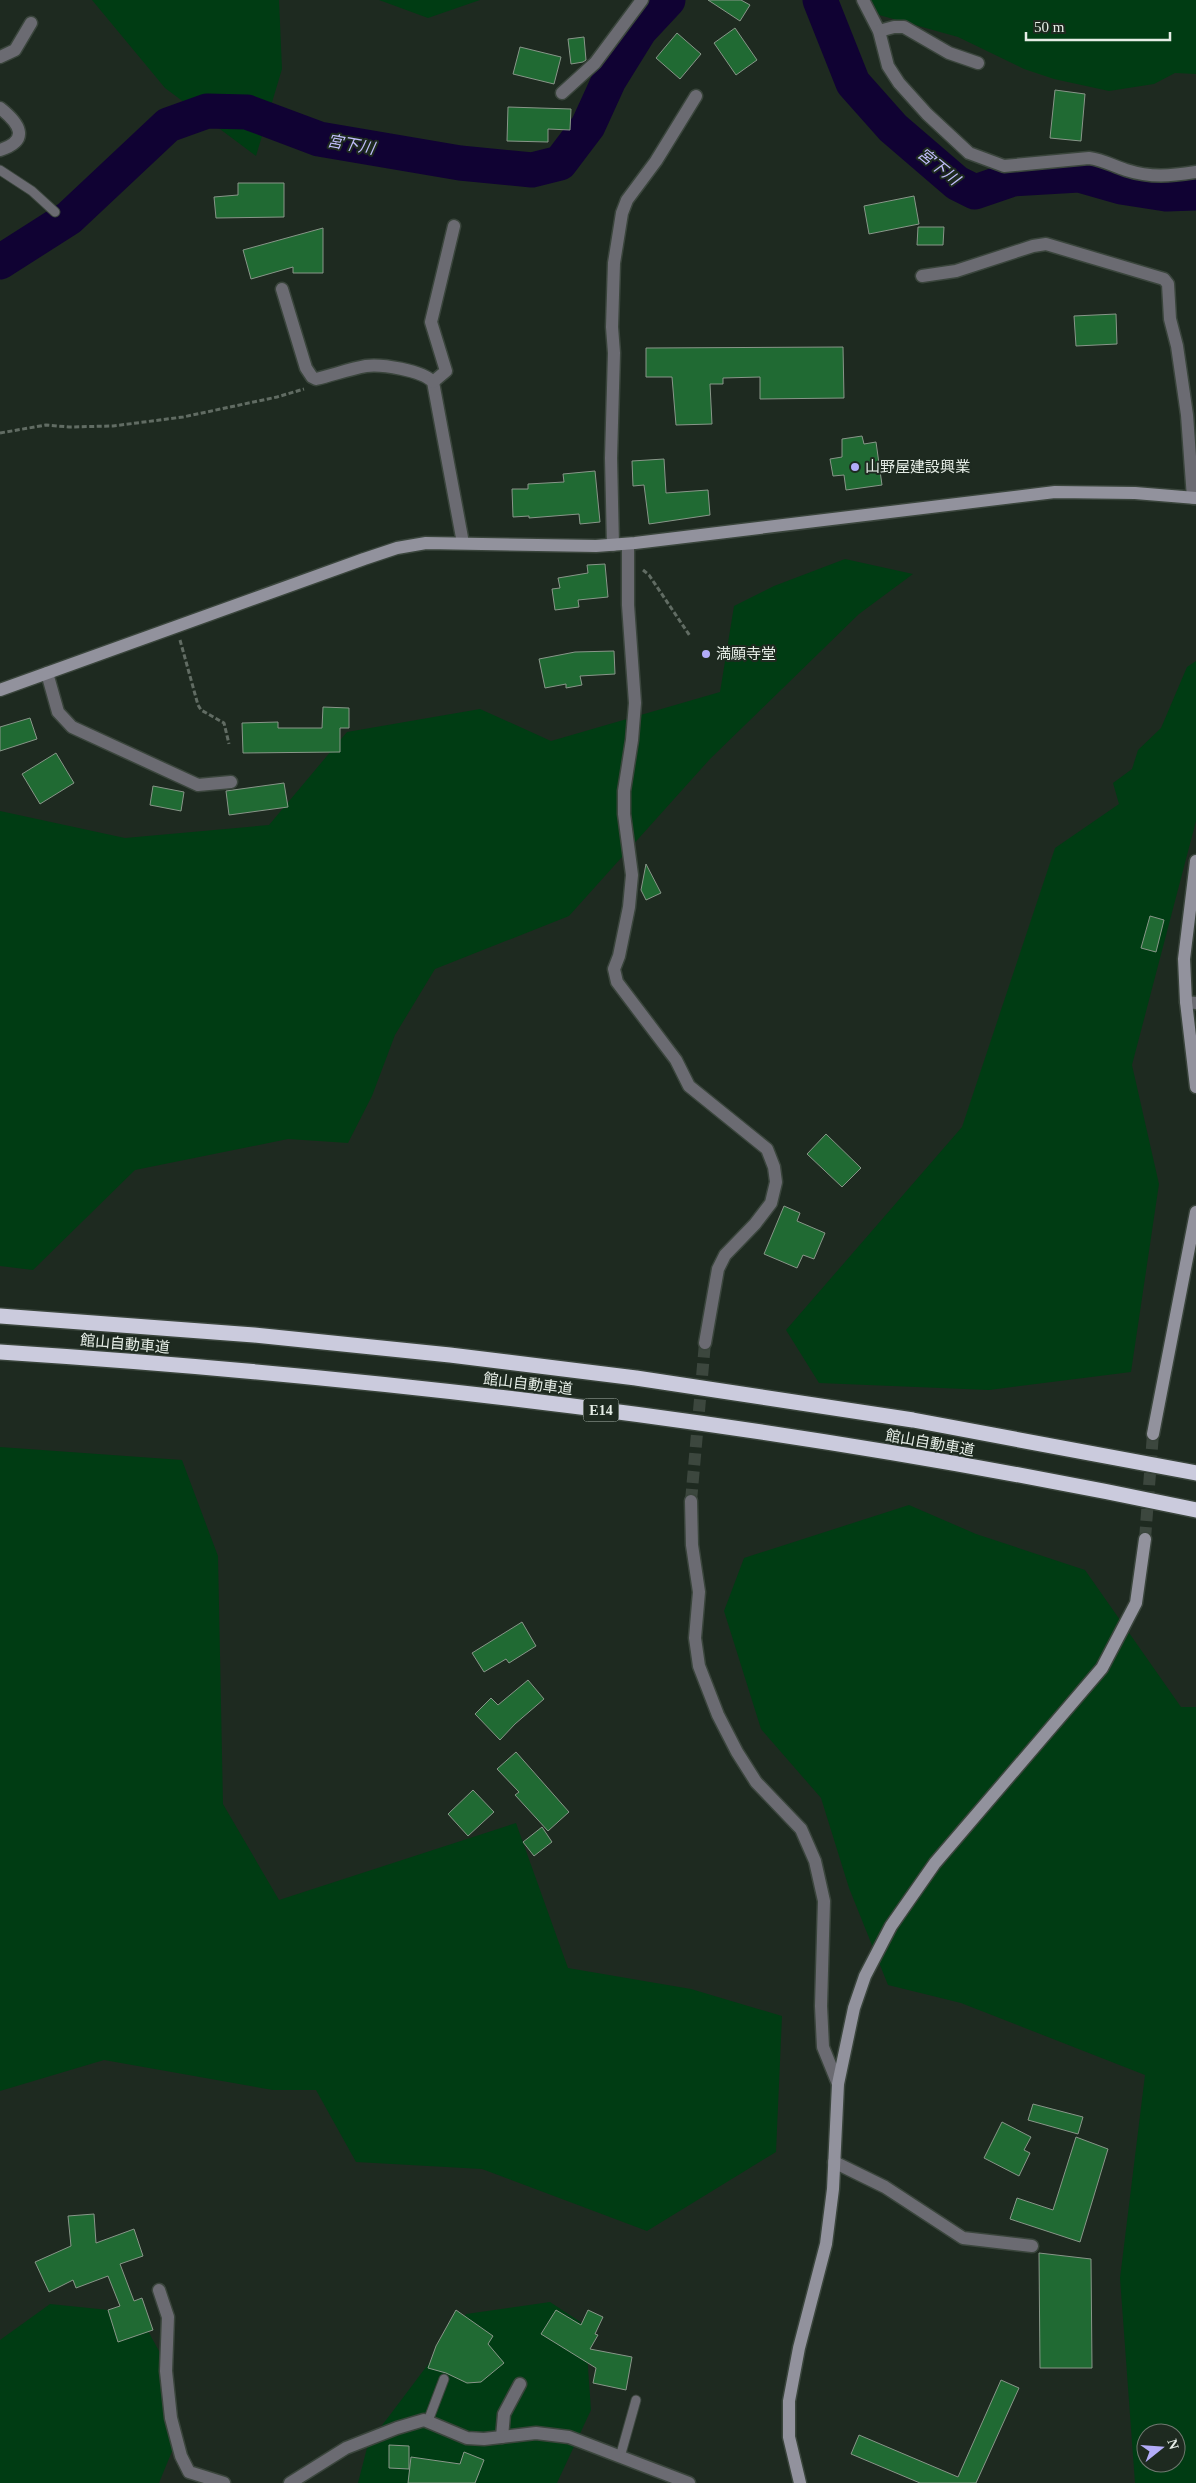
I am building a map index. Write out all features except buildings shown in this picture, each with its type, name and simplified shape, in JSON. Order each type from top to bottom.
[{"type":"highway","name":"館山自動車道","points":[[0,1316],[254,1335],[450,1355],[636,1378],[913,1420],[1196,1472]]},
{"type":"highway","name":"館山自動車道","points":[[0,1352],[330,1379],[613,1412],[816,1441],[1196,1510]]},
{"type":"street","points":[[562,93],[595,64],[642,0]]},
{"type":"street","points":[[863,0],[879,31],[888,66],[899,83],[927,114],[969,153],[1004,166],[1090,158],[1102,160],[1125,170],[1154,177],[1196,172]]},
{"type":"street","points":[[0,57],[15,50],[31,23]]},
{"type":"street","points":[[879,31],[894,27],[904,27],[949,53],[978,63]]},
{"type":"street","points":[[613,545],[611,458],[614,353],[612,327],[614,263],[622,213],[627,200],[656,161],[696,96]]},
{"type":"street","points":[[0,108],[15,120],[19,128],[16,143],[0,150]]},
{"type":"street","points":[[433,382],[446,371],[431,322],[454,226]]},
{"type":"street","points":[[0,690],[397,548],[426,544],[463,543],[628,544],[1055,492],[1135,493],[1195,498],[1186,407],[1177,346],[1170,318],[1168,284],[1164,279],[1046,244],[1033,246],[956,271],[922,276]]},
{"type":"street","points":[[282,289],[306,368],[316,380],[374,366],[414,371],[429,377],[433,382],[463,543]]},
{"type":"street","points":[[628,544],[628,605],[635,703],[632,740],[624,791],[624,814],[632,875],[629,907],[619,956],[614,969],[617,982],[623,993],[658,1034],[676,1060],[689,1086],[767,1148],[776,1182],[771,1202],[755,1224],[725,1255],[718,1269],[706,1343]]},
{"type":"street","points":[[47,673],[58,712],[72,727],[198,785],[231,782]]},
{"type":"street","points":[[1196,860],[1184,959],[1191,1003],[1196,1087]]},
{"type":"street","points":[[1153,1434],[1196,1212]]},
{"type":"street","points":[[691,1501],[692,1545],[699,1592],[695,1638],[699,1666],[718,1715],[736,1752],[756,1782],[801,1829],[816,1861],[824,1901],[820,2006],[823,2047],[838,2084]]},
{"type":"street","points":[[800,2483],[789,2436],[789,2401],[799,2348],[826,2244],[834,2162],[838,2084],[854,2008],[865,1976],[891,1926],[935,1863],[1102,1668],[1136,1602],[1146,1539]]},
{"type":"street","points":[[834,2162],[885,2187],[963,2238],[1032,2246]]},
{"type":"street","points":[[159,2290],[168,2317],[166,2371],[172,2418],[181,2456],[189,2472],[224,2483]]},
{"type":"street","points":[[502,2437],[504,2414],[520,2384]]},
{"type":"street","points":[[290,2483],[346,2448],[397,2428],[428,2421],[467,2438],[484,2439],[536,2433],[569,2437],[690,2483]]},
{"type":"lane","points":[[0,170],[32,191],[55,212]]},
{"type":"lane","points":[[428,2421],[444,2379]]},
{"type":"lane","points":[[620,2456],[636,2400]]},
{"type":"path","points":[[0,432],[46,425],[69,428],[113,426],[183,417],[277,397],[306,388],[316,380]]},
{"type":"path","points":[[628,568],[644,571],[649,575],[690,636]]},
{"type":"path","points":[[176,627],[198,705],[201,710],[224,723],[229,744]]},
{"type":"green space","points":[[92,0],[279,0],[282,69],[256,156],[165,88]]},
{"type":"green space","points":[[379,0],[480,0],[428,18]]},
{"type":"green space","points":[[871,0],[1196,0],[1196,74],[1175,73],[1154,84],[1109,91],[1054,79],[1024,69],[958,37],[879,15]]},
{"type":"green space","points":[[845,559],[913,574],[859,614],[710,759],[569,916],[435,969],[395,1035],[372,1096],[348,1143],[288,1139],[135,1170],[33,1270],[0,1266],[0,811],[125,838],[269,825],[347,732],[480,709],[551,741],[720,692],[734,606],[774,586]]},
{"type":"green space","points":[[1196,661],[1196,821],[1132,1065],[1159,1184],[1131,1372],[989,1390],[819,1383],[786,1330],[962,1127],[1055,848],[1119,804],[1113,783],[1132,769],[1138,750],[1161,728],[1187,667]]},
{"type":"green space","points":[[0,1447],[182,1460],[218,1556],[223,1804],[279,1900],[516,1823],[568,1968],[691,1989],[782,2016],[776,2152],[647,2231],[482,2169],[356,2162],[316,2090],[273,2090],[104,2060],[0,2091]]},
{"type":"green space","points":[[909,1505],[976,1534],[1085,1570],[1181,1707],[1196,1707],[1196,2483],[1135,2483],[1120,2278],[1145,2075],[961,2003],[888,1985],[849,1888],[821,1798],[761,1729],[724,1611],[744,1558]]},
{"type":"green space","points":[[550,2302],[585,2325],[591,2410],[557,2483],[358,2483],[368,2444],[466,2314]]},
{"type":"green space","points":[[50,2304],[138,2313],[164,2360],[175,2444],[159,2483],[0,2483],[0,2340]]},
{"type":"waterway","name":"宮下川","points":[[0,262],[69,218],[168,125],[207,111],[247,112],[319,139],[460,163],[532,170],[560,163],[588,126],[609,80],[640,30],[668,0]]},
{"type":"waterway","name":"宮下川","points":[[820,0],[853,83],[893,128],[957,183],[975,192],[1013,179],[1079,175],[1121,187],[1166,194],[1196,193]]},
{"type":"tunnel","points":[[691,1501],[705,1343]]},
{"type":"tunnel","points":[[1145,1539],[1153,1434]]},
{"type":"place","name":"山野屋建設興業","points":[[855,467]]},
{"type":"place","name":"満願寺堂","points":[[706,654]]}]
